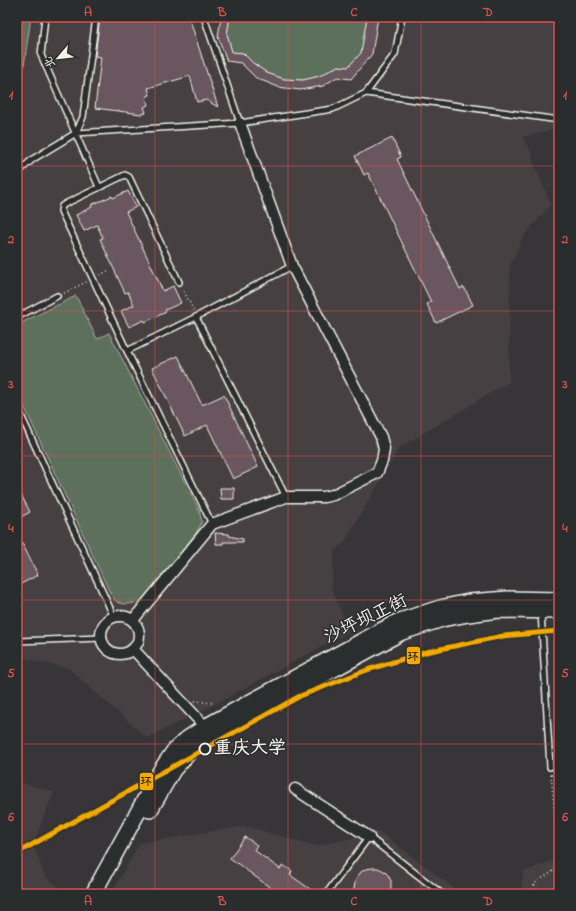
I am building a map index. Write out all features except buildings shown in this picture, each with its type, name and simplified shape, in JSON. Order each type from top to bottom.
[{"type":"main road","name":"沙坪坝正街","points":[[208,731],[397,622],[440,608],[469,602],[507,599],[559,600]]},
{"type":"main road","name":"沙坪坝正街","points":[[208,731],[402,632],[468,614],[498,610],[559,611]]},
{"type":"main road","points":[[93,894],[161,770],[174,751],[187,739],[208,731]]},
{"type":"main road","points":[[104,894],[174,770],[208,731]]},
{"type":"street","points":[[133,620],[212,524],[286,496],[324,497],[332,495],[377,473],[382,461],[384,449],[381,437],[292,266],[240,123]]},
{"type":"street","points":[[121,616],[133,620],[139,632],[137,645],[133,649],[123,654],[112,652],[107,648],[102,638],[104,625],[108,620],[114,617],[121,616]]},
{"type":"street","points":[[133,649],[208,731]]},
{"type":"street","points":[[295,789],[369,837]]},
{"type":"lane","points":[[45,17],[41,55],[99,187]]},
{"type":"lane","points":[[76,133],[83,117],[96,17]]},
{"type":"lane","points":[[204,17],[240,123]]},
{"type":"lane","points":[[17,173],[33,160],[76,133],[240,123],[333,109],[366,93],[395,54],[402,17]]},
{"type":"lane","points":[[366,93],[559,120]]},
{"type":"lane","points":[[179,282],[129,177],[125,175],[62,206],[61,211],[127,351],[212,524]]},
{"type":"lane","points":[[127,351],[196,317],[292,266]]},
{"type":"lane","points":[[17,317],[57,296]]},
{"type":"lane","points":[[196,317],[286,496]]},
{"type":"lane","points":[[17,406],[114,617]]},
{"type":"lane","points":[[541,610],[550,767]]},
{"type":"lane","points":[[17,641],[102,638]]},
{"type":"lane","points":[[326,894],[369,837],[442,894]]},
{"type":"path","points":[[57,296],[108,271]]},
{"type":"path","points":[[179,282],[196,317]]},
{"type":"path","points":[[550,767],[555,818],[559,836]]},
{"type":"path","points":[[535,894],[534,884],[559,867]]},
{"type":"shaded area","points":[[17,17],[559,17],[559,132],[555,129],[523,137],[532,153],[534,164],[551,204],[524,236],[510,265],[509,382],[399,448],[344,543],[335,550],[331,586],[349,632],[204,710],[147,738],[68,668],[17,657]]},
{"type":"shaded area","points":[[17,781],[54,792],[33,844],[45,876],[67,894],[23,894],[17,891]]},
{"type":"shaded area","points":[[244,826],[317,846],[380,832],[462,894],[111,894],[140,843]]},
{"type":"shaded area","points":[[559,858],[559,894],[521,894],[523,872]]},
{"type":"green space","points":[[17,17],[31,17],[17,114]]},
{"type":"green space","points":[[230,17],[367,17],[361,53],[348,67],[338,66],[320,76],[303,80],[284,79],[267,73],[253,63],[243,53],[232,52],[227,34]]},
{"type":"green space","points":[[76,296],[97,339],[109,333],[199,510],[202,522],[196,533],[143,600],[131,604],[117,602],[111,595],[17,391],[17,325]]},
{"type":"transit line","name":"环","points":[[17,853],[300,696],[367,670],[426,652],[503,636],[559,631]]},
{"type":"place","name":"重庆大学","points":[[205,749]]}]
